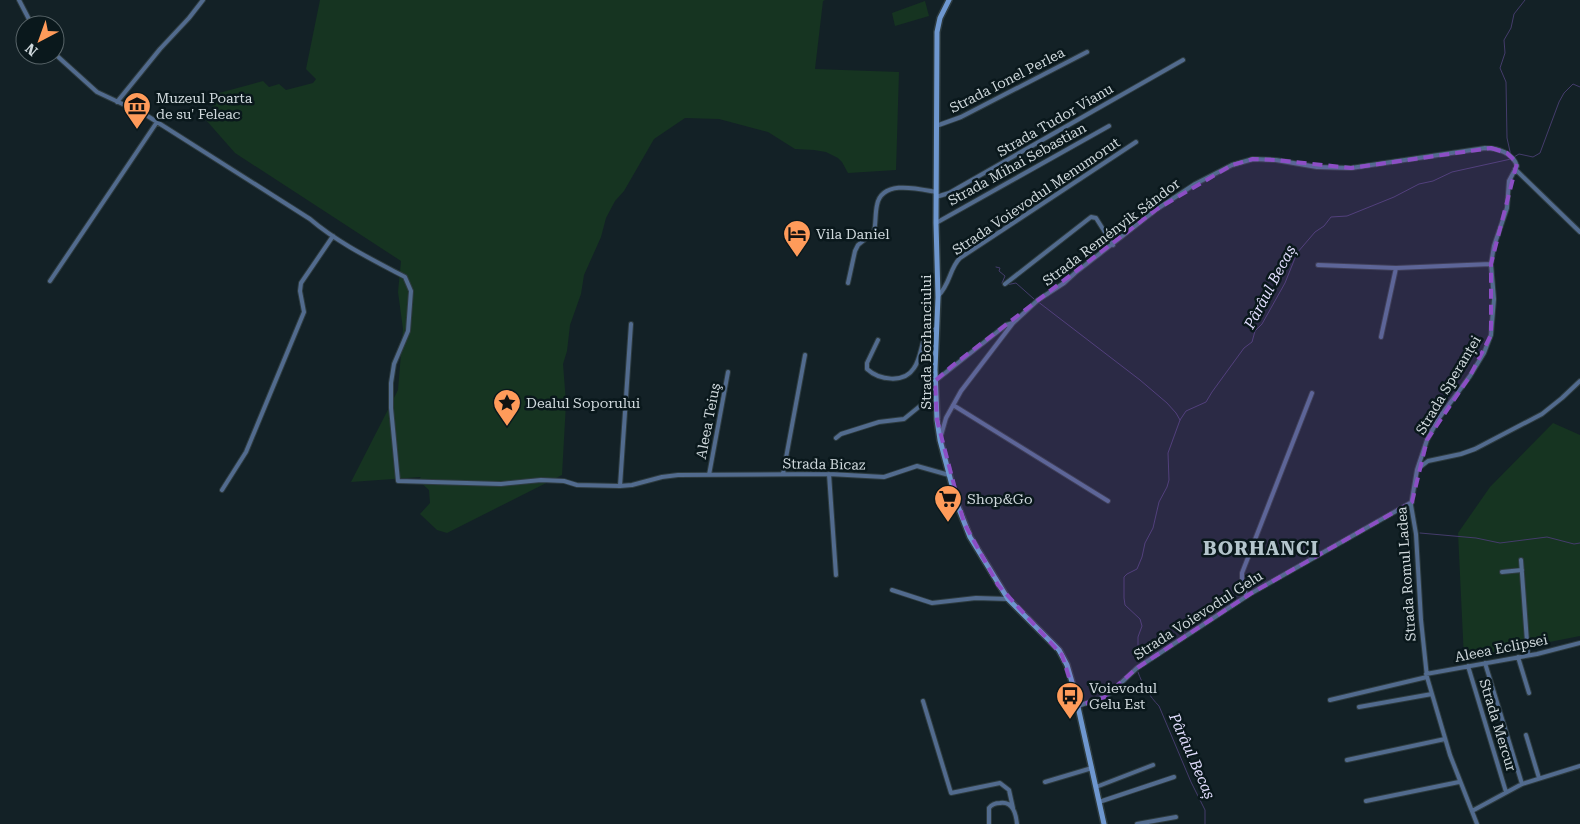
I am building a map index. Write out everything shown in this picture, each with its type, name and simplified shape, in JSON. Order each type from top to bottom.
[{"type":"main road","name":"Strada Borhanciului","points":[[949,0],[940,18],[937,32],[936,223],[938,297],[935,381],[940,440],[964,523],[970,537],[1008,599],[1048,638],[1062,655],[1069,672],[1078,706],[1104,824]]},
{"type":"street","points":[[19,0],[27,15]]},
{"type":"street","points":[[117,102],[203,0]]},
{"type":"street","name":"Strada Ionel Perlea","points":[[936,126],[960,117],[1087,52]]},
{"type":"street","name":"Strada Tudor Vianu","points":[[936,194],[949,192],[1183,60]]},
{"type":"street","points":[[65,63],[97,92],[157,122],[310,219],[333,236],[301,283],[300,291],[304,312],[246,452],[222,490]]},
{"type":"street","points":[[50,281],[157,122]]},
{"type":"street","name":"Strada Mihai Sebastian","points":[[936,223],[1109,126]]},
{"type":"street","name":"Strada Voievodul Menumorut","points":[[938,297],[948,285],[954,264],[960,258],[1136,142]]},
{"type":"street","name":"Strada Reményik Sándor","points":[[940,440],[946,418],[967,383],[1014,323],[1037,301],[1064,283],[1157,209],[1195,184],[1232,165],[1253,159],[1276,160],[1317,167],[1351,168],[1491,148],[1500,149],[1509,155],[1516,168],[1580,232]]},
{"type":"street","name":"Strada Speranței","points":[[1417,470],[1427,440],[1439,418],[1470,376],[1489,342],[1494,318],[1491,264],[1494,246],[1507,208],[1509,181],[1516,168]]},
{"type":"street","points":[[848,283],[858,245],[874,232],[877,203],[881,197],[886,192],[896,188],[936,194]]},
{"type":"street","points":[[1006,284],[1090,217],[1096,218],[1113,245]]},
{"type":"street","name":"Strada Bicaz","points":[[333,236],[405,277],[410,290],[408,331],[394,364],[391,383],[391,408],[398,480],[501,484],[541,480],[564,481],[577,485],[620,486],[632,485],[662,477],[709,475],[829,474],[884,477],[917,466],[950,475]]},
{"type":"street","points":[[1318,265],[1396,268],[1491,264]]},
{"type":"street","points":[[1381,337],[1396,268]]},
{"type":"street","name":"Strada Reményik Sándor","points":[[935,381],[1006,325],[1014,323]]},
{"type":"street","points":[[620,486],[631,324]]},
{"type":"street","points":[[878,340],[867,363],[867,369],[879,377],[894,378],[907,374],[914,368],[926,334],[936,328]]},
{"type":"street","points":[[783,474],[804,355]]},
{"type":"street","name":"Aleea Teiuş","points":[[709,475],[728,372]]},
{"type":"street","points":[[1417,470],[1428,460],[1461,454],[1474,449],[1542,414],[1580,381]]},
{"type":"street","points":[[836,438],[841,434],[879,422],[904,419],[936,393]]},
{"type":"street","points":[[1247,596],[1242,587],[1242,573],[1312,393]]},
{"type":"street","points":[[953,405],[1108,501]]},
{"type":"street","name":"Strada Romul Ladea","points":[[1417,470],[1412,509],[1416,534],[1426,675],[1459,782],[1477,824]]},
{"type":"street","points":[[829,474],[836,575]]},
{"type":"street","name":"Strada Voievodul Gelu","points":[[1078,706],[1107,696],[1136,668],[1247,596],[1412,502]]},
{"type":"street","points":[[1521,560],[1528,655]]},
{"type":"street","points":[[1502,572],[1522,570]]},
{"type":"street","points":[[892,590],[932,603],[976,598],[1008,599]]},
{"type":"street","name":"Aleea Eclipsei","points":[[1426,675],[1580,643]]},
{"type":"street","points":[[1518,657],[1529,693]]},
{"type":"street","points":[[1485,663],[1522,784]]},
{"type":"street","name":"Strada Mercur","points":[[1468,666],[1506,792]]},
{"type":"street","points":[[1330,700],[1426,675]]},
{"type":"street","points":[[1359,708],[1432,694]]},
{"type":"street","points":[[923,701],[951,793],[1000,782],[1009,790],[1017,824]]},
{"type":"street","points":[[1526,735],[1539,778]]},
{"type":"street","points":[[1347,760],[1445,739]]},
{"type":"street","points":[[1096,787],[1153,765]]},
{"type":"street","points":[[1472,811],[1522,784],[1580,766]]},
{"type":"street","points":[[1045,782],[1092,768]]},
{"type":"street","points":[[1099,802],[1174,777]]},
{"type":"street","points":[[1366,801],[1459,782]]},
{"type":"street","points":[[989,824],[988,810],[991,805],[1005,802],[1013,808]]},
{"type":"street","points":[[1137,824],[1176,817]]},
{"type":"highlighted area","points":[[1491,148],[1507,153],[1517,163],[1491,264],[1491,335],[1470,376],[1427,440],[1412,502],[1250,594],[1137,668],[1103,698],[1078,706],[1062,655],[998,585],[964,523],[937,420],[935,381],[952,366],[1157,209],[1232,165],[1253,159],[1351,168]]},
{"type":"green space","points":[[320,0],[825,0],[823,1],[815,69],[899,72],[896,170],[848,173],[838,158],[826,152],[795,149],[768,132],[719,119],[685,118],[654,139],[606,218],[601,237],[584,275],[581,294],[570,325],[567,351],[563,364],[566,403],[562,475],[447,533],[437,530],[420,514],[430,503],[429,490],[418,480],[421,477],[351,482],[398,390],[403,329],[398,292],[401,261],[235,153],[206,120],[219,93],[263,81],[269,87],[279,84],[286,90],[313,83],[316,79],[306,69]]},
{"type":"green space","points":[[925,1],[929,16],[895,26],[892,13]]},
{"type":"green space","points":[[1553,423],[1580,435],[1580,636],[1464,659],[1458,533],[1490,487]]},
{"type":"waterway","points":[[1511,156],[1507,138],[1506,82],[1500,68],[1505,53],[1504,40],[1511,28],[1514,14],[1525,0]]},
{"type":"waterway","name":"Pârâul Becaș","points":[[1514,157],[1519,154],[1533,157],[1540,153],[1564,93],[1573,84],[1580,87]]},
{"type":"waterway","name":"Pârâul Becaș","points":[[1138,662],[1138,637],[1142,626],[1140,619],[1125,605],[1124,577],[1137,569],[1145,543],[1153,528],[1159,502],[1169,480],[1168,453],[1180,420],[1186,411],[1206,402],[1244,348],[1252,342],[1255,331],[1262,324],[1285,283],[1297,253],[1331,217],[1347,216],[1394,197],[1419,184],[1433,181],[1452,172],[1511,159]]},
{"type":"waterway","points":[[996,267],[1000,268],[999,271],[1005,276],[1003,285]]},
{"type":"waterway","points":[[1006,285],[1016,283],[1034,299]]},
{"type":"waterway","points":[[1037,301],[1140,380],[1167,403],[1180,420]]},
{"type":"waterway","points":[[1420,533],[1476,538],[1500,543],[1547,537],[1574,544],[1580,543]]},
{"type":"waterway","name":"Pârâul Becaș","points":[[1138,672],[1152,699],[1159,706],[1205,810],[1205,824]]},
{"type":"place","name":"Muzeul Poarta de su' Feleac","points":[[137,130]]},
{"type":"place","name":"Vila Daniel","points":[[797,258]]},
{"type":"place","name":"Dealul Soporului","points":[[507,427]]},
{"type":"place","name":"Shop&Go","points":[[948,523]]},
{"type":"place","name":"Voievodul Gelu Est","points":[[1070,720]]},
{"type":"district","name":"BORHANCI","points":[[1261,548]]}]
